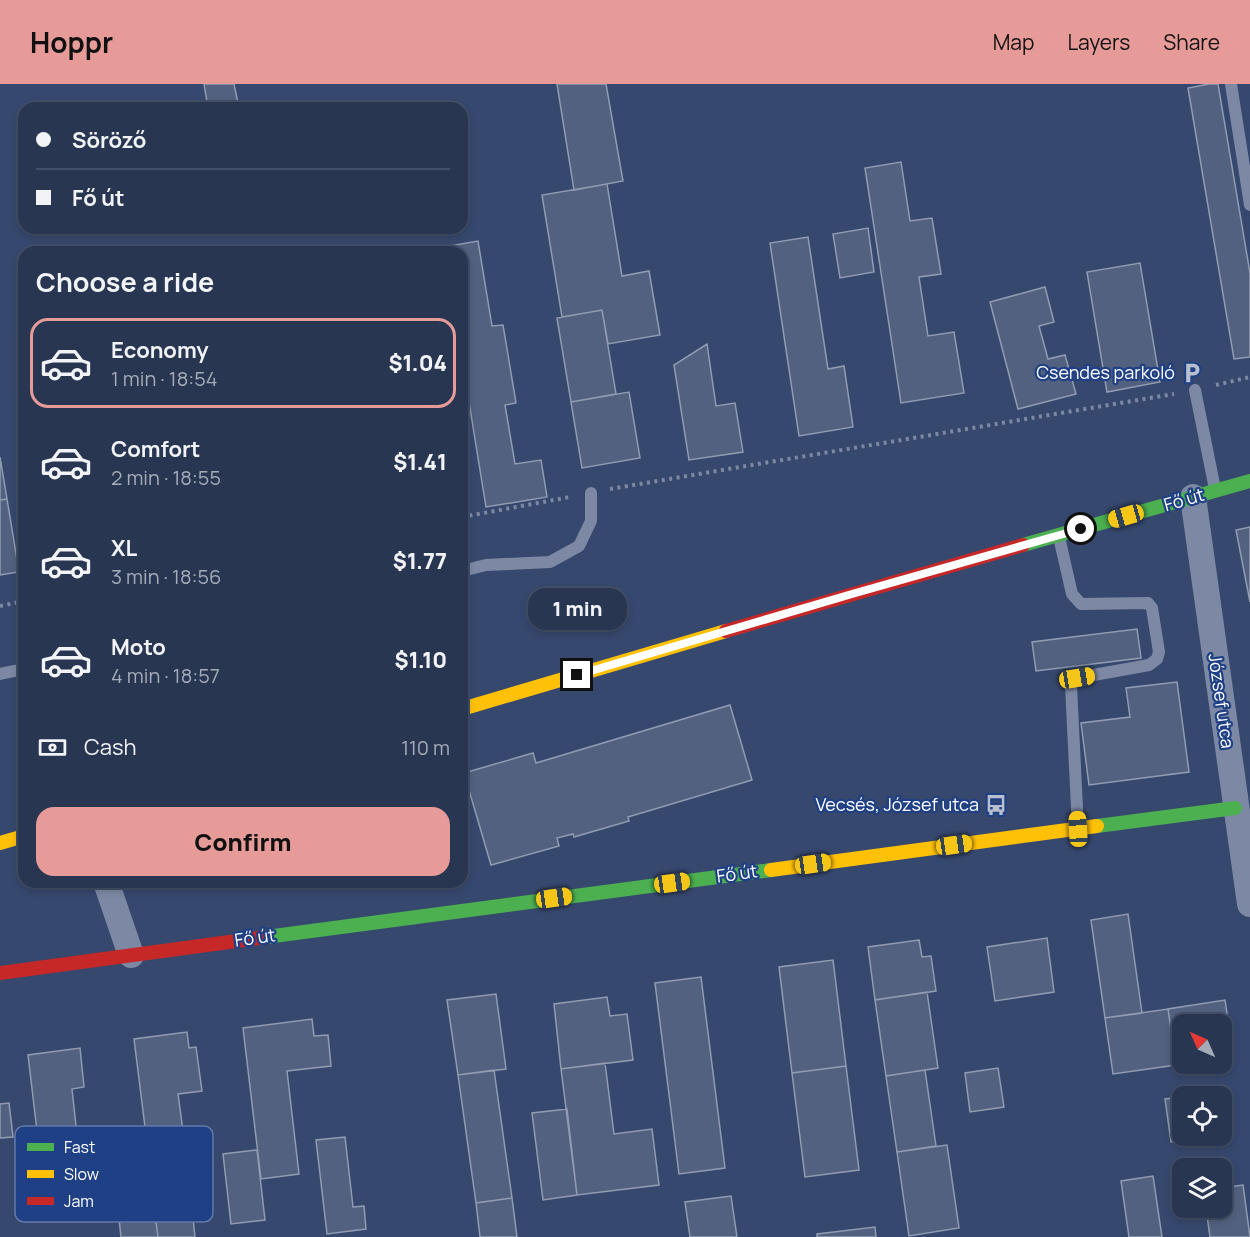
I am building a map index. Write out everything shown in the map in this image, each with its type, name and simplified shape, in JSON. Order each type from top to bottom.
[{"type":"street","name":"Fő út","points":[[468,707],[852,594],[1250,481]]},
{"type":"street","name":"József utca","points":[[1204,494],[1235,808],[1250,902]]},
{"type":"street","name":"Fő út","points":[[0,973],[1235,808]]},
{"type":"street","points":[[0,843],[18,838]]},
{"type":"street","points":[[108,888],[131,955]]},
{"type":"lane","points":[[1231,84],[1250,205]]},
{"type":"lane","name":"Fő út","points":[[1195,390],[1204,494]]},
{"type":"lane","points":[[468,570],[486,565],[550,562],[579,546],[591,521],[591,493]]},
{"type":"lane","points":[[1059,536],[1072,594],[1081,604],[1148,603],[1152,608],[1159,652],[1157,659],[1149,665],[1077,678],[1071,686],[1078,829]]},
{"type":"lane","points":[[0,674],[18,670]]},
{"type":"path","points":[[468,516],[1195,390],[1250,377]]},
{"type":"path","points":[[0,606],[18,602]]},
{"type":"building","points":[[204,84],[234,84],[238,102],[207,102]]},
{"type":"building","points":[[557,84],[606,84],[623,181],[574,190]]},
{"type":"building","points":[[1218,84],[1250,273],[1250,357],[1234,359],[1188,88]]},
{"type":"building","points":[[901,162],[910,221],[932,218],[941,274],[919,277],[928,336],[954,332],[964,393],[901,403],[865,168]]},
{"type":"building","points":[[607,184],[622,276],[649,271],[660,335],[608,344],[602,310],[562,317],[542,195]]},
{"type":"building","points":[[868,228],[874,272],[840,278],[833,234]]},
{"type":"building","points":[[808,237],[828,369],[844,366],[853,427],[799,436],[770,243]]},
{"type":"building","points":[[478,241],[492,326],[503,325],[516,403],[505,405],[515,464],[541,460],[547,497],[486,507],[468,396],[468,246],[449,246]]},
{"type":"building","points":[[1140,263],[1160,382],[1107,392],[1087,272]]},
{"type":"building","points":[[1045,287],[1054,322],[1039,326],[1048,359],[1065,355],[1076,394],[1018,409],[990,302]]},
{"type":"building","points":[[602,310],[616,394],[571,402],[557,318]]},
{"type":"building","points":[[707,344],[716,406],[735,403],[743,452],[689,460],[674,365]]},
{"type":"building","points":[[629,392],[640,458],[582,468],[571,402]]},
{"type":"building","points":[[0,457],[7,499],[0,500]]},
{"type":"building","points":[[7,499],[18,572],[0,575],[0,500]]},
{"type":"building","points":[[1250,527],[1250,602],[1236,530]]},
{"type":"building","points":[[1137,629],[1141,658],[1036,671],[1032,642]]},
{"type":"building","points":[[1177,682],[1189,772],[1089,785],[1081,723],[1130,717],[1126,688]]},
{"type":"building","points":[[730,705],[752,780],[628,817],[629,821],[574,837],[573,834],[557,838],[559,846],[491,865],[468,787],[468,772],[533,753],[536,763]]},
{"type":"building","points":[[1128,914],[1142,1013],[1105,1018],[1091,920]]},
{"type":"building","points":[[1047,938],[1054,992],[995,1001],[987,947]]},
{"type":"building","points":[[919,940],[922,957],[931,956],[936,991],[875,1000],[868,947]]},
{"type":"building","points":[[833,960],[846,1066],[792,1073],[779,967]]},
{"type":"building","points":[[701,977],[725,1168],[679,1174],[655,983]]},
{"type":"building","points":[[927,992],[938,1068],[886,1076],[875,1000]]},
{"type":"building","points":[[496,994],[506,1069],[458,1075],[447,1000]]},
{"type":"building","points":[[607,997],[610,1016],[627,1014],[633,1060],[561,1069],[554,1004]]},
{"type":"building","points":[[1225,1000],[1227,1014],[1172,1014],[1172,1037],[1168,1009]]},
{"type":"building","points":[[1168,1009],[1172,1037],[1172,1066],[1113,1074],[1105,1018]]},
{"type":"building","points":[[312,1019],[314,1036],[328,1035],[331,1066],[287,1071],[299,1174],[261,1179],[243,1028]]},
{"type":"building","points":[[187,1032],[189,1048],[196,1047],[202,1091],[178,1094],[182,1126],[145,1126],[134,1039]]},
{"type":"building","points":[[80,1048],[84,1087],[72,1089],[76,1126],[36,1126],[28,1055]]},
{"type":"building","points":[[605,1063],[614,1134],[652,1129],[659,1185],[577,1195],[561,1069]]},
{"type":"building","points":[[846,1066],[859,1170],[805,1177],[792,1073]]},
{"type":"building","points":[[998,1068],[1004,1107],[970,1112],[965,1073]]},
{"type":"building","points":[[494,1070],[512,1198],[476,1203],[458,1075]]},
{"type":"building","points":[[925,1070],[936,1146],[897,1152],[886,1076]]},
{"type":"building","points":[[1172,1098],[1172,1142],[1171,1142],[1165,1099]]},
{"type":"building","points":[[9,1103],[13,1137],[0,1138],[0,1104]]},
{"type":"building","points":[[567,1109],[577,1195],[543,1200],[532,1113]]},
{"type":"building","points":[[345,1137],[353,1207],[364,1206],[366,1229],[327,1234],[316,1140]]},
{"type":"building","points":[[947,1145],[959,1228],[909,1236],[897,1152]]},
{"type":"building","points":[[257,1150],[265,1220],[231,1224],[223,1154]]},
{"type":"building","points":[[1153,1176],[1162,1237],[1129,1237],[1121,1181]]},
{"type":"building","points":[[1243,1185],[1250,1237],[1210,1237],[1207,1218],[1232,1218],[1232,1186]]},
{"type":"building","points":[[731,1196],[737,1237],[690,1237],[685,1202]]},
{"type":"building","points":[[512,1198],[517,1237],[480,1237],[476,1203]]},
{"type":"building","points":[[119,1222],[156,1222],[158,1237],[121,1237]]},
{"type":"building","points":[[156,1222],[193,1222],[195,1237],[158,1237]]},
{"type":"building","points":[[875,1227],[876,1237],[817,1237],[817,1234]]},
{"type":"traffic: fast","points":[[1023,545],[1250,481]]},
{"type":"traffic: fast","points":[[1097,826],[1235,808]]},
{"type":"traffic: fast","points":[[266,937],[771,870]]},
{"type":"traffic: slow","points":[[468,707],[726,631]]},
{"type":"traffic: slow","points":[[771,870],[1097,826]]},
{"type":"traffic: slow","points":[[0,843],[18,838]]},
{"type":"traffic: jam","points":[[726,631],[1023,545]]},
{"type":"traffic: jam","points":[[0,973],[266,937]]},
{"type":"place","name":"Csendes parkoló","points":[[1192,373]]},
{"type":"place","name":"Vecsés, József utca","points":[[996,805]]},
{"type":"route","points":[[577,675],[1081,529]]}]
